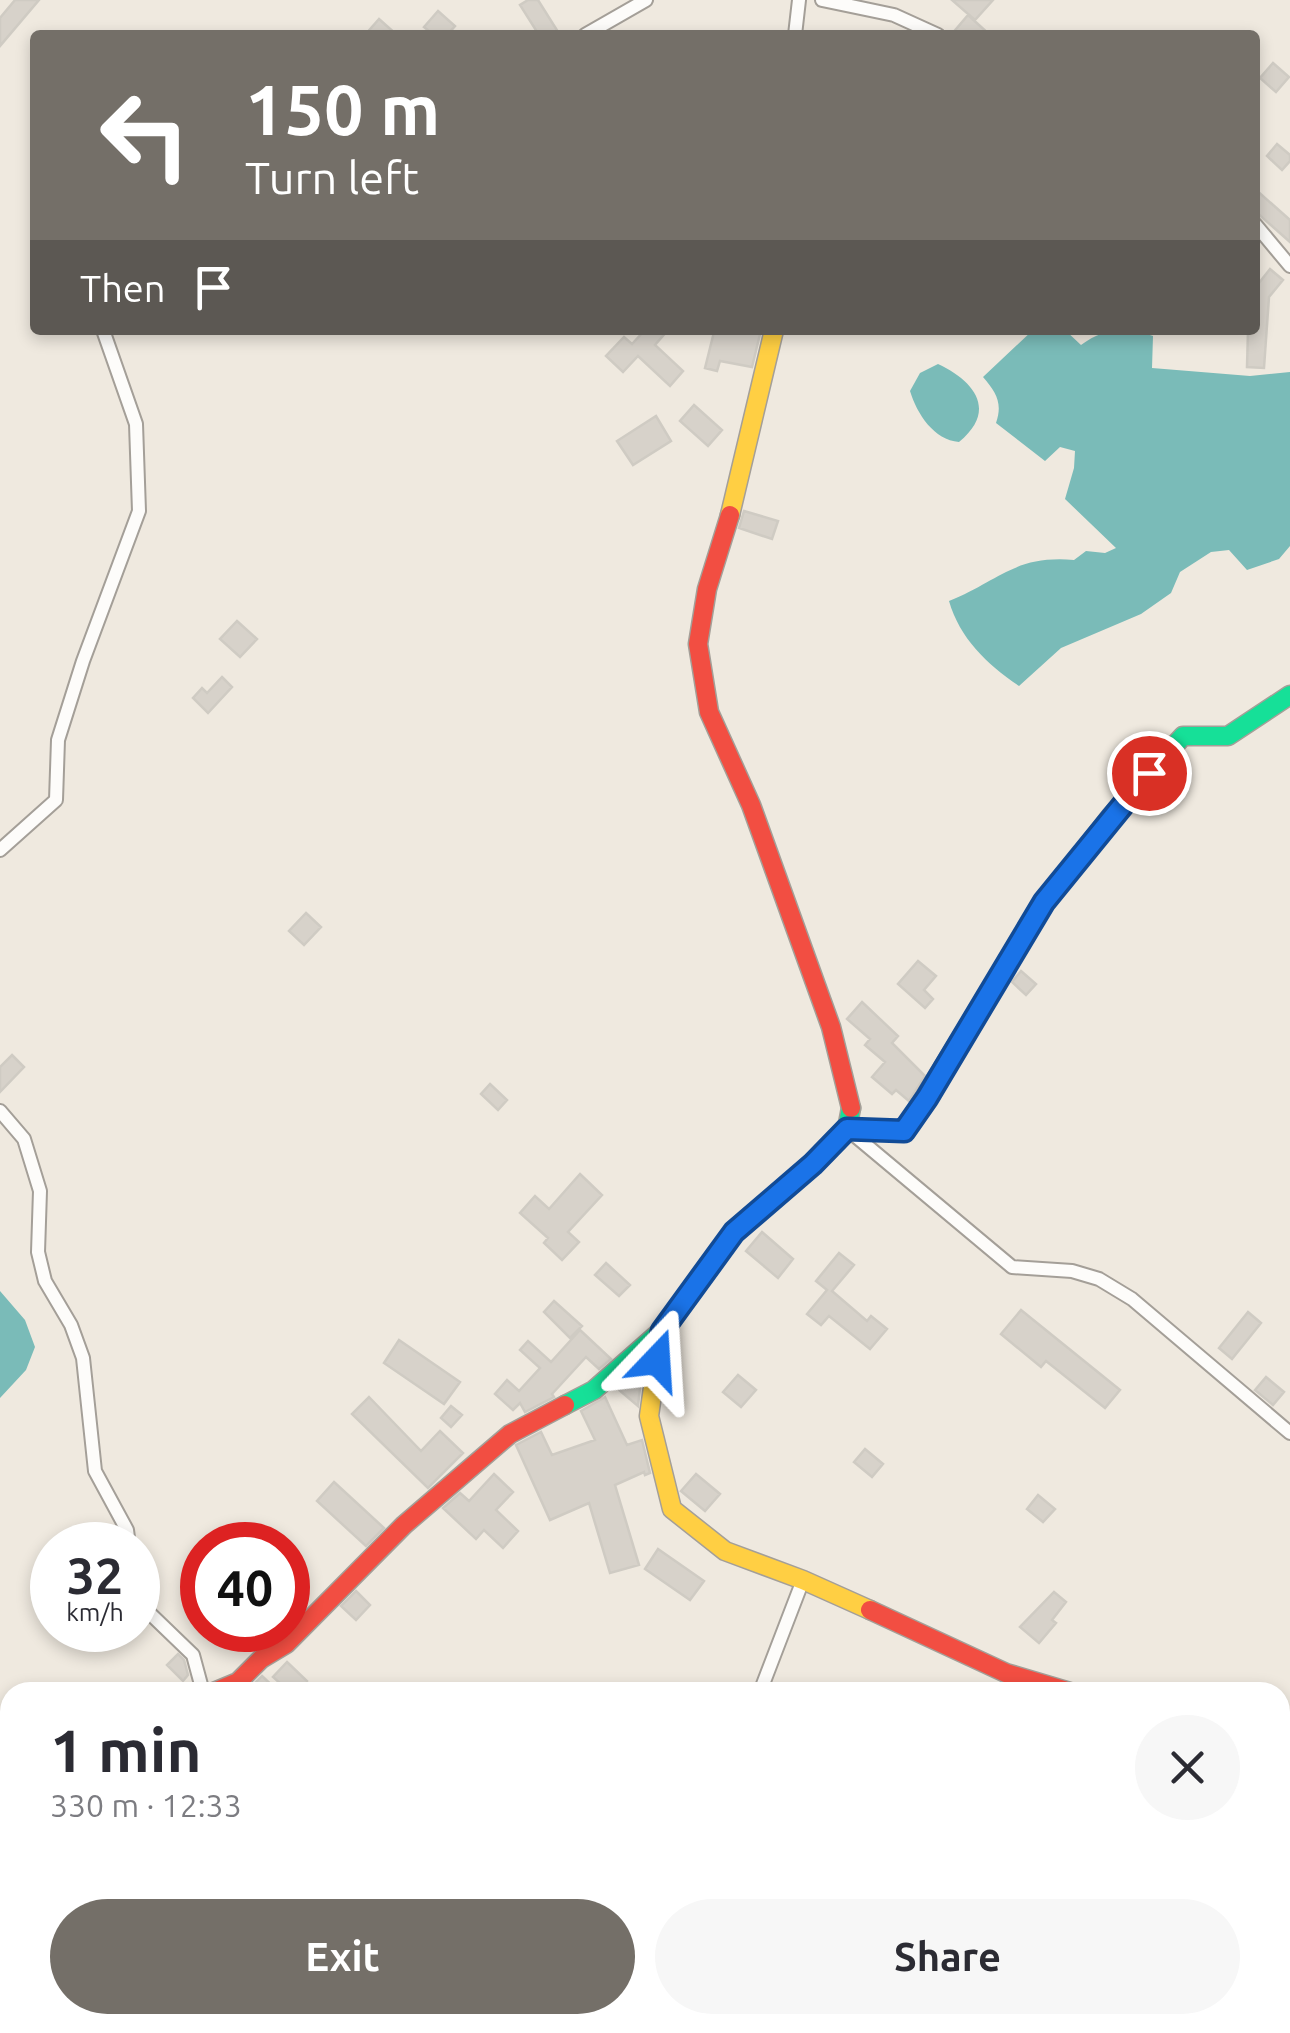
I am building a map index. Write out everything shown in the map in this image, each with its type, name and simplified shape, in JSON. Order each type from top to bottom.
[{"type":"street","points":[[594,30],[646,0]]},
{"type":"street","points":[[796,30],[799,0]]},
{"type":"street","points":[[822,0],[894,15],[927,30]]},
{"type":"street","points":[[1260,230],[1290,266]]},
{"type":"street","points":[[0,850],[56,800],[58,740],[82,661],[139,512],[136,424],[105,335]]},
{"type":"street","points":[[238,1682],[261,1659],[286,1644],[404,1525],[510,1434],[594,1390],[662,1331],[734,1232],[847,1129],[851,1105],[831,1027],[751,805],[709,712],[698,644],[707,589],[724,539],[773,335]]},
{"type":"street","points":[[847,1129],[904,1131],[1044,902],[1183,736],[1228,736],[1290,695]]},
{"type":"street","points":[[0,1110],[24,1139],[40,1190],[38,1252],[45,1281],[71,1324],[84,1358],[96,1470],[124,1522]]},
{"type":"street","points":[[847,1129],[1012,1267],[1072,1270],[1099,1279],[1132,1299],[1290,1433]]},
{"type":"street","points":[[662,1331],[649,1416],[672,1509],[725,1551],[803,1580],[1006,1673],[1036,1682]]},
{"type":"street","points":[[764,1682],[803,1580]]},
{"type":"street","points":[[160,1623],[193,1655],[200,1682]]},
{"type":"water","points":[[1028,335],[1070,335],[1081,345],[1098,335],[1150,335],[1153,336],[1152,368],[1250,376],[1290,372],[1290,546],[1279,559],[1247,570],[1229,550],[1211,552],[1180,572],[1171,593],[1141,614],[1061,648],[1019,686],[976,650],[949,601],[1036,561],[1074,560],[1086,551],[1105,553],[1116,548],[1065,499],[1075,451],[1060,447],[1045,461],[996,423],[997,398],[983,377]]},
{"type":"water","points":[[938,364],[962,379],[977,397],[977,419],[959,442],[934,431],[910,391],[920,373]]},
{"type":"water","points":[[0,1291],[25,1320],[35,1347],[26,1370],[0,1398]]},
{"type":"building","points":[[15,0],[39,0],[0,46],[0,18]]},
{"type":"building","points":[[538,0],[557,30],[536,30],[520,5]]},
{"type":"building","points":[[952,0],[993,0],[975,20]]},
{"type":"building","points":[[438,11],[455,26],[451,30],[424,27]]},
{"type":"building","points":[[968,15],[984,30],[955,30]]},
{"type":"building","points":[[379,19],[391,30],[369,30]]},
{"type":"building","points":[[1273,63],[1289,77],[1276,92],[1260,78]]},
{"type":"building","points":[[1277,144],[1290,155],[1282,170],[1267,156]]},
{"type":"building","points":[[1260,193],[1290,220],[1290,242],[1260,215]]},
{"type":"building","points":[[1270,269],[1283,280],[1269,297],[1264,368],[1247,367],[1248,335],[1260,335],[1260,282]]},
{"type":"building","points":[[640,335],[664,335],[655,345],[683,371],[670,386],[638,356],[623,372],[606,356],[624,337],[632,344]]},
{"type":"building","points":[[713,335],[760,335],[752,367],[720,361],[717,371],[705,368]]},
{"type":"building","points":[[694,405],[722,430],[708,446],[680,421]]},
{"type":"building","points":[[656,416],[671,441],[633,465],[617,441]]},
{"type":"building","points":[[744,511],[778,521],[772,539],[739,528]]},
{"type":"building","points":[[237,621],[257,639],[240,657],[220,639]]},
{"type":"building","points":[[222,677],[232,687],[208,713],[193,698],[202,688],[207,693]]},
{"type":"building","points":[[306,913],[321,927],[304,945],[289,931]]},
{"type":"building","points":[[918,961],[936,976],[924,990],[933,999],[925,1008],[898,984]]},
{"type":"building","points":[[1021,971],[1036,984],[1026,995],[1012,982]]},
{"type":"building","points":[[862,1002],[898,1036],[892,1043],[925,1076],[909,1101],[896,1090],[892,1094],[872,1077],[885,1062],[865,1045],[870,1039],[847,1019]]},
{"type":"building","points":[[12,1055],[24,1067],[0,1092],[0,1067]]},
{"type":"building","points":[[490,1084],[507,1100],[498,1110],[481,1094]]},
{"type":"building","points":[[580,1174],[602,1195],[568,1232],[579,1242],[562,1260],[544,1243],[548,1238],[520,1213],[535,1196],[549,1209]]},
{"type":"building","points":[[762,1232],[793,1259],[778,1278],[746,1251]]},
{"type":"building","points":[[839,1253],[854,1265],[832,1291],[867,1321],[871,1316],[887,1329],[870,1349],[829,1316],[821,1325],[807,1314],[827,1290],[816,1281]]},
{"type":"building","points":[[606,1263],[630,1285],[619,1296],[595,1275]]},
{"type":"building","points":[[554,1301],[582,1326],[570,1338],[544,1312]]},
{"type":"building","points":[[1021,1310],[1120,1390],[1105,1408],[1046,1361],[1041,1367],[1001,1334]]},
{"type":"building","points":[[1248,1312],[1261,1323],[1232,1359],[1219,1348]]},
{"type":"building","points":[[580,1330],[611,1359],[599,1369],[586,1357],[552,1394],[554,1397],[525,1412],[520,1403],[513,1410],[495,1394],[507,1380],[519,1391],[540,1368],[520,1350],[528,1341],[551,1362]]},
{"type":"building","points":[[399,1340],[460,1382],[444,1404],[384,1363]]},
{"type":"building","points":[[738,1375],[756,1390],[741,1407],[723,1392]]},
{"type":"building","points":[[1266,1377],[1284,1392],[1273,1405],[1255,1390]]},
{"type":"building","points":[[630,1379],[640,1388],[638,1406],[619,1390]]},
{"type":"building","points":[[369,1397],[421,1451],[440,1431],[463,1453],[428,1488],[352,1414]]},
{"type":"building","points":[[605,1397],[627,1445],[642,1440],[650,1473],[615,1485],[639,1565],[610,1573],[589,1503],[550,1520],[516,1445],[541,1432],[552,1455],[595,1440],[581,1411]]},
{"type":"building","points":[[451,1406],[462,1415],[451,1427],[441,1418]]},
{"type":"building","points":[[865,1449],[883,1464],[872,1477],[854,1462]]},
{"type":"building","points":[[494,1474],[513,1492],[496,1510],[518,1531],[503,1548],[484,1530],[476,1539],[443,1508],[460,1493],[469,1501]]},
{"type":"building","points":[[696,1474],[720,1494],[705,1511],[681,1491]]},
{"type":"building","points":[[334,1482],[384,1528],[366,1546],[317,1501]]},
{"type":"building","points":[[1038,1495],[1055,1509],[1043,1522],[1027,1509]]},
{"type":"building","points":[[658,1549],[704,1581],[690,1600],[645,1569]]},
{"type":"building","points":[[356,1591],[370,1605],[356,1620],[341,1606]]},
{"type":"building","points":[[1054,1592],[1066,1602],[1052,1620],[1056,1623],[1039,1643],[1020,1627]]},
{"type":"building","points":[[178,1654],[188,1675],[183,1681],[167,1665]]},
{"type":"building","points":[[287,1662],[307,1681],[279,1682],[273,1677]]},
{"type":"traffic: fast","points":[[847,1129],[904,1131],[1045,901],[1111,816],[1183,736],[1228,736],[1290,695]]},
{"type":"traffic: fast","points":[[565,1405],[594,1390],[661,1331],[734,1232],[847,1129],[851,1108]]},
{"type":"traffic: slow","points":[[730,515],[773,335]]},
{"type":"traffic: slow","points":[[661,1331],[649,1416],[672,1509],[725,1551],[870,1610]]},
{"type":"traffic: jam","points":[[730,515],[707,589],[698,644],[709,712],[751,805],[831,1027],[851,1108]]},
{"type":"traffic: jam","points":[[238,1682],[261,1659],[286,1644],[404,1525],[510,1434],[565,1405]]},
{"type":"traffic: jam","points":[[870,1610],[1006,1673],[1036,1682]]},
{"type":"route","points":[[657,1360],[662,1331],[734,1232],[847,1129],[904,1131],[1044,902],[1149,773]]}]
